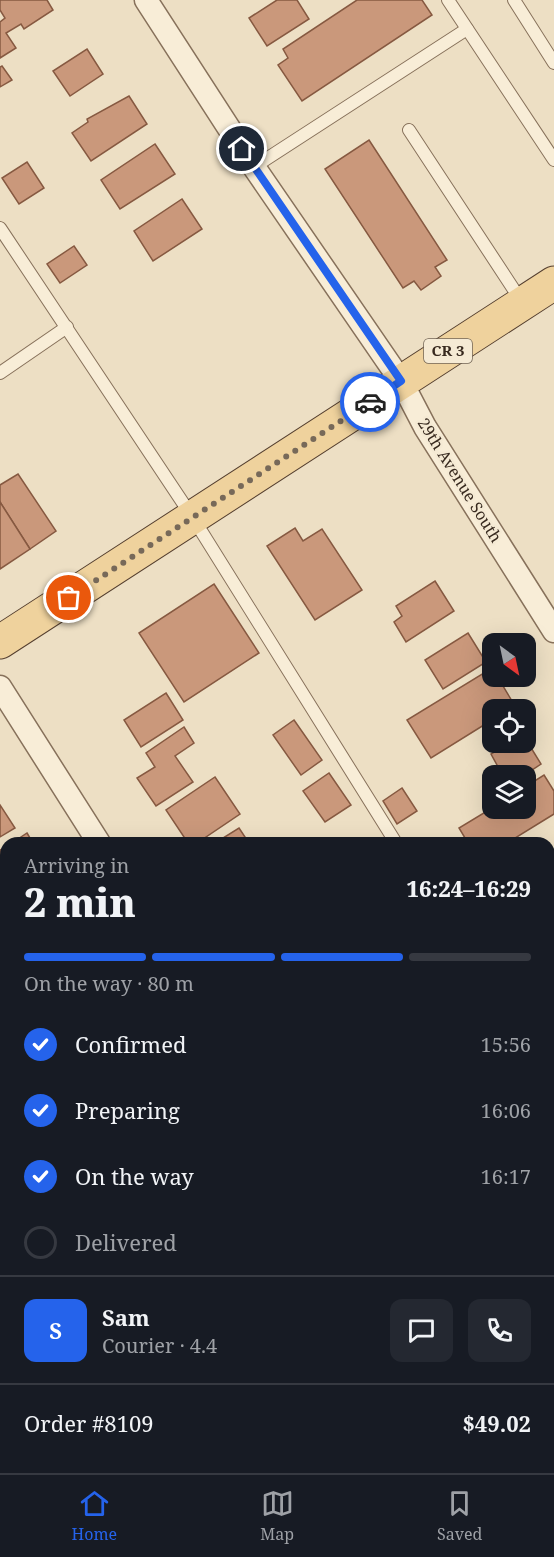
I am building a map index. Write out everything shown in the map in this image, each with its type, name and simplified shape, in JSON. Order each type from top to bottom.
[{"type":"main road","name":"CR 3","points":[[0,642],[554,283]]},
{"type":"street","name":"29th Avenue South","points":[[146,0],[254,167],[401,381],[425,427],[554,631]]},
{"type":"street","points":[[0,687],[95,837]]},
{"type":"lane","points":[[448,0],[554,160]]},
{"type":"lane","points":[[514,0],[554,63]]},
{"type":"lane","points":[[254,167],[467,29]]},
{"type":"lane","points":[[409,130],[522,303]]},
{"type":"lane","points":[[0,228],[193,518],[392,837]]},
{"type":"lane","points":[[0,372],[67,327]]},
{"type":"building","points":[[0,0],[47,0],[53,10],[24,29],[21,24],[6,33],[16,48],[0,58],[0,22],[5,18],[0,10]]},
{"type":"building","points":[[277,0],[297,0],[309,19],[267,46],[249,18]]},
{"type":"building","points":[[357,0],[422,0],[432,15],[302,101],[278,65],[288,58],[283,49]]},
{"type":"building","points":[[87,49],[103,74],[70,96],[53,71]]},
{"type":"building","points":[[2,66],[12,80],[0,87],[0,67]]},
{"type":"building","points":[[129,96],[147,124],[91,161],[72,133],[88,122],[87,119]]},
{"type":"building","points":[[369,140],[447,260],[435,267],[441,276],[421,290],[414,281],[403,288],[325,169]]},
{"type":"building","points":[[155,144],[175,174],[120,209],[101,180]]},
{"type":"building","points":[[27,162],[44,188],[19,204],[2,178]]},
{"type":"building","points":[[182,199],[202,229],[153,261],[134,231]]},
{"type":"building","points":[[74,246],[87,265],[60,283],[47,264]]},
{"type":"building","points":[[18,474],[56,531],[30,549],[0,502],[0,485]]},
{"type":"building","points":[[0,502],[30,549],[0,569]]},
{"type":"building","points":[[295,528],[303,541],[322,529],[362,590],[315,620],[267,546]]},
{"type":"building","points":[[435,581],[454,611],[406,642],[394,622],[402,616],[396,606]]},
{"type":"building","points":[[214,584],[259,653],[184,702],[139,633]]},
{"type":"building","points":[[468,633],[482,656],[482,665],[443,689],[425,660]]},
{"type":"building","points":[[482,674],[482,687],[504,687],[511,699],[482,699],[482,726],[431,758],[407,720]]},
{"type":"building","points":[[166,693],[183,720],[141,747],[124,720]]},
{"type":"building","points":[[294,720],[322,760],[301,775],[273,735]]},
{"type":"building","points":[[184,727],[194,743],[175,756],[193,782],[156,806],[137,778],[155,767],[146,753]]},
{"type":"building","points":[[534,753],[541,764],[536,767],[536,765],[497,765],[491,754]]},
{"type":"building","points":[[329,773],[351,805],[325,822],[303,791]]},
{"type":"building","points":[[544,775],[554,791],[554,814],[517,837],[464,837],[459,828],[482,814],[482,819],[536,819],[536,780]]},
{"type":"building","points":[[215,777],[240,814],[206,837],[184,837],[166,810]]},
{"type":"building","points":[[402,788],[417,811],[397,824],[383,801]]},
{"type":"building","points":[[0,805],[15,828],[0,837]]},
{"type":"building","points":[[239,828],[245,837],[225,837]]},
{"type":"way so far","points":[[69,598],[370,402]]},
{"type":"route","points":[[242,149],[401,381],[370,402]]}]
